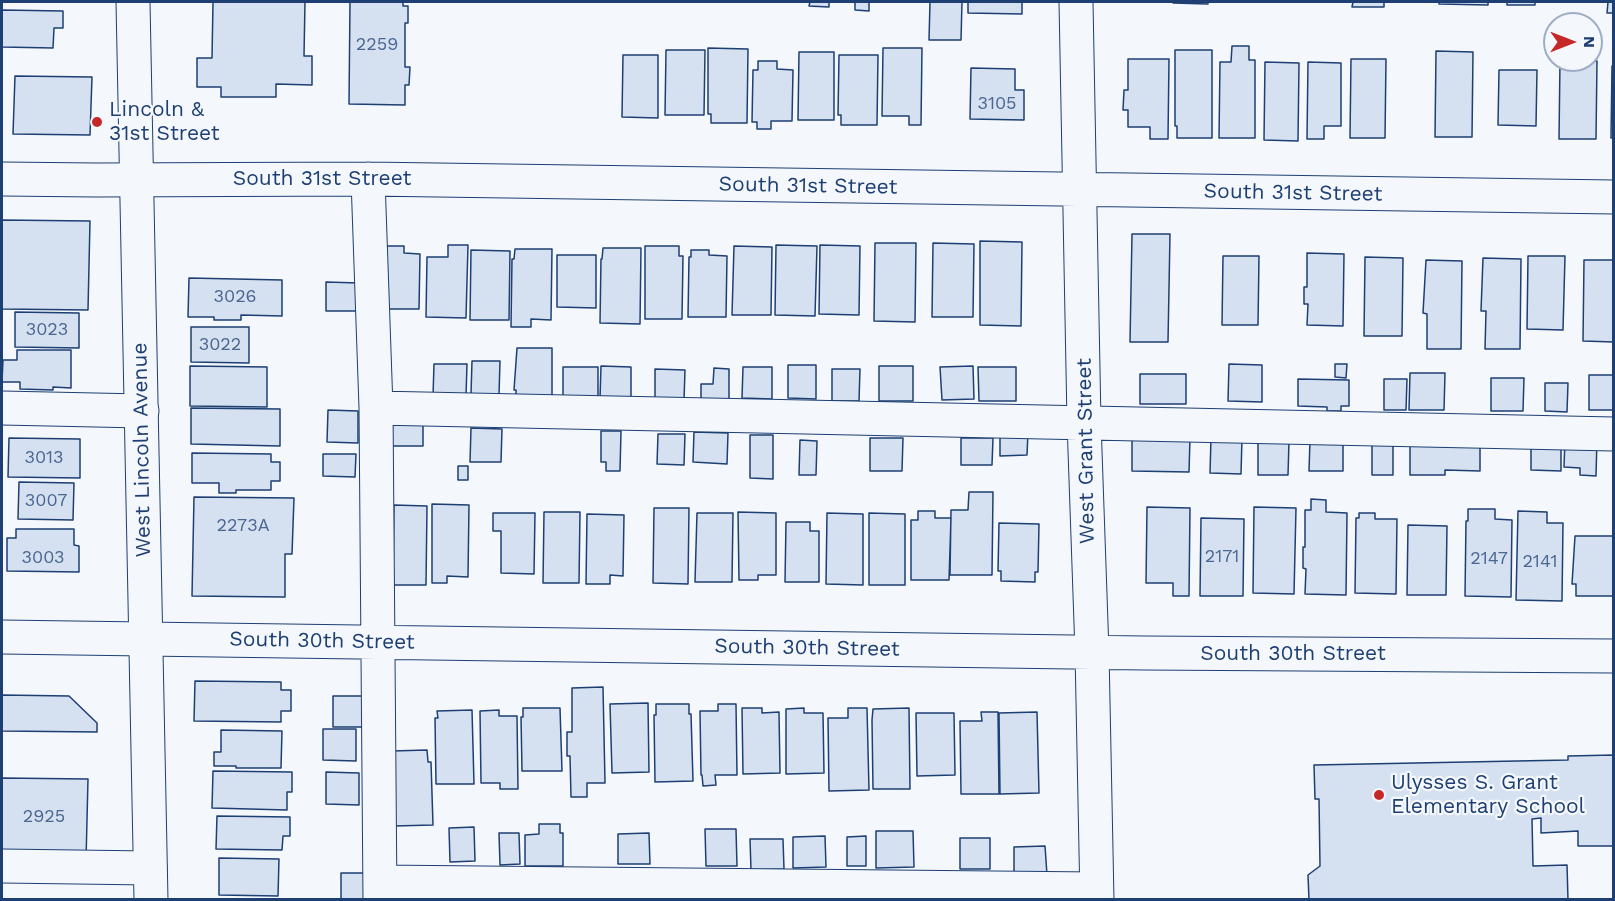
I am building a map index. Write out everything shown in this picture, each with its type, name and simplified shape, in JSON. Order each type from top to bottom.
[{"type":"street","name":"West Lincoln Avenue","points":[[133,2],[151,884]]},
{"type":"street","name":"West Grant Street","points":[[1076,2],[1096,894]]},
{"type":"street","name":"South 31st Street","points":[[2,178],[368,179],[1614,198]]},
{"type":"street","points":[[368,179],[376,408],[380,891],[1096,894]]},
{"type":"street","points":[[2,408],[142,411]]},
{"type":"street","points":[[376,408],[1614,434]]},
{"type":"street","name":"South 30th Street","points":[[2,637],[1092,652],[1614,656]]},
{"type":"street","points":[[2,866],[151,884]]},
{"type":"building","points":[[213,2],[305,2],[304,56],[312,56],[312,85],[276,84],[276,97],[221,97],[221,87],[197,87],[197,58],[212,58]]},
{"type":"building","points":[[350,2],[403,2],[403,6],[408,6],[408,23],[405,23],[405,67],[410,67],[409,85],[405,85],[405,105],[349,104]]},
{"type":"building","points":[[810,2],[829,2],[829,7],[809,6]]},
{"type":"building","points":[[855,2],[869,2],[869,11],[855,10]]},
{"type":"building","points":[[930,2],[962,2],[961,40],[929,40]]},
{"type":"building","points":[[968,2],[1022,2],[1022,14],[968,13]]},
{"type":"building","points":[[1208,2],[1208,4],[1173,3]]},
{"type":"building","points":[[1353,2],[1384,2],[1384,7],[1352,7]]},
{"type":"building","points":[[1439,2],[1488,2],[1488,5],[1439,4]]},
{"type":"building","points":[[1507,2],[1535,2],[1535,5],[1507,5]]},
{"type":"building","points":[[1608,2],[1614,2],[1614,13],[1607,13]]},
{"type":"building","points":[[2,10],[63,11],[63,28],[54,28],[53,48],[2,47]]},
{"type":"building","points":[[1232,46],[1249,46],[1249,60],[1255,60],[1255,138],[1219,138],[1220,62],[1231,62]]},
{"type":"building","points":[[708,48],[748,49],[747,123],[711,123],[711,114],[708,114]]},
{"type":"building","points":[[883,48],[922,48],[921,125],[909,125],[909,116],[882,116]]},
{"type":"building","points":[[666,50],[705,50],[704,115],[665,115]]},
{"type":"building","points":[[1175,50],[1212,50],[1212,138],[1177,138]]},
{"type":"building","points":[[1436,51],[1473,52],[1472,137],[1435,137]]},
{"type":"building","points":[[799,52],[834,52],[834,120],[798,120]]},
{"type":"building","points":[[623,55],[658,55],[658,118],[622,117]]},
{"type":"building","points":[[839,55],[878,55],[877,125],[841,125],[841,115],[838,115]]},
{"type":"building","points":[[1128,59],[1169,59],[1168,139],[1150,139],[1150,127],[1128,127],[1128,110],[1123,110],[1124,90],[1128,90]]},
{"type":"building","points":[[1351,59],[1386,59],[1385,138],[1350,138]]},
{"type":"building","points":[[758,61],[777,61],[777,69],[793,70],[792,121],[771,121],[771,129],[757,129],[757,122],[752,122],[753,70],[758,70]]},
{"type":"building","points":[[1265,62],[1299,63],[1298,141],[1264,140]]},
{"type":"building","points":[[1308,62],[1341,63],[1341,126],[1324,126],[1324,139],[1307,139]]},
{"type":"building","points":[[1612,66],[1614,66],[1614,138],[1611,138]]},
{"type":"building","points":[[971,68],[1015,69],[1015,90],[1024,90],[1024,120],[970,119]]},
{"type":"building","points":[[1499,70],[1537,70],[1536,126],[1498,125]]},
{"type":"building","points":[[1560,72],[1597,72],[1596,139],[1559,139]]},
{"type":"building","points":[[15,76],[92,77],[90,135],[13,134]]},
{"type":"building","points":[[2,220],[90,221],[88,310],[2,309]]},
{"type":"building","points":[[1132,234],[1170,234],[1168,342],[1130,342]]},
{"type":"building","points":[[980,241],[1022,242],[1021,326],[980,325]]},
{"type":"building","points":[[875,243],[916,243],[915,322],[874,321]]},
{"type":"building","points":[[933,243],[974,244],[973,317],[932,317]]},
{"type":"building","points":[[448,245],[468,245],[466,318],[426,317],[427,257],[448,257]]},
{"type":"building","points":[[776,245],[817,246],[815,316],[775,315]]},
{"type":"building","points":[[820,245],[860,246],[859,315],[819,314]]},
{"type":"building","points":[[383,246],[404,246],[404,253],[420,254],[419,309],[382,309]]},
{"type":"building","points":[[645,246],[679,246],[679,256],[683,256],[682,319],[645,319]]},
{"type":"building","points":[[734,246],[772,247],[771,315],[732,315]]},
{"type":"building","points":[[603,248],[641,248],[640,324],[600,323]]},
{"type":"building","points":[[515,249],[552,249],[551,320],[531,319],[531,327],[511,327],[512,259],[514,259]]},
{"type":"building","points":[[471,250],[510,251],[509,320],[470,320]]},
{"type":"building","points":[[691,250],[709,250],[709,255],[727,256],[726,317],[688,317]]},
{"type":"building","points":[[1307,253],[1344,254],[1343,326],[1307,325],[1308,304],[1304,304],[1304,287],[1307,287]]},
{"type":"building","points":[[557,255],[596,255],[596,308],[557,307]]},
{"type":"building","points":[[1223,256],[1259,256],[1258,325],[1222,325]]},
{"type":"building","points":[[1528,256],[1565,256],[1563,330],[1527,329]]},
{"type":"building","points":[[1365,257],[1403,258],[1402,336],[1364,336]]},
{"type":"building","points":[[1483,258],[1521,259],[1520,349],[1485,349],[1486,311],[1481,311]]},
{"type":"building","points":[[1426,260],[1462,261],[1461,349],[1427,349],[1427,314],[1423,313]]},
{"type":"building","points":[[1584,260],[1614,260],[1614,342],[1583,341]]},
{"type":"building","points":[[189,278],[282,280],[282,316],[241,315],[241,320],[188,317]]},
{"type":"building","points":[[326,282],[359,283],[358,311],[326,311]]},
{"type":"building","points":[[15,312],[79,313],[79,348],[15,347]]},
{"type":"building","points":[[191,327],[249,327],[249,363],[191,362]]},
{"type":"building","points":[[517,348],[552,348],[552,404],[516,404],[516,390],[514,390]]},
{"type":"building","points":[[17,350],[71,350],[71,388],[20,389],[20,382],[2,382],[3,360],[17,360]]},
{"type":"building","points":[[472,361],[500,361],[499,395],[471,394]]},
{"type":"building","points":[[434,364],[467,364],[466,396],[433,396]]},
{"type":"building","points":[[1229,364],[1262,365],[1262,402],[1228,401]]},
{"type":"building","points":[[1335,364],[1347,364],[1346,378],[1335,377]]},
{"type":"building","points":[[788,365],[816,365],[816,399],[788,398]]},
{"type":"building","points":[[190,366],[267,367],[267,407],[190,406]]},
{"type":"building","points":[[601,366],[631,367],[631,399],[600,399]]},
{"type":"building","points":[[879,366],[913,366],[913,401],[879,401]]},
{"type":"building","points":[[973,366],[974,399],[942,400],[940,367]]},
{"type":"building","points":[[563,367],[598,367],[598,397],[563,397]]},
{"type":"building","points":[[743,367],[772,367],[772,399],[742,398]]},
{"type":"building","points":[[978,367],[1016,367],[1016,401],[979,401]]},
{"type":"building","points":[[714,368],[729,369],[729,401],[701,400],[701,384],[713,384]]},
{"type":"building","points":[[655,369],[685,370],[684,400],[655,399]]},
{"type":"building","points":[[832,369],[860,369],[859,401],[832,401]]},
{"type":"building","points":[[1410,373],[1445,373],[1444,410],[1409,410]]},
{"type":"building","points":[[1140,374],[1186,374],[1186,404],[1140,404]]},
{"type":"building","points":[[1589,375],[1614,375],[1614,410],[1589,410]]},
{"type":"building","points":[[1491,378],[1524,378],[1523,411],[1491,411]]},
{"type":"building","points":[[1298,379],[1349,380],[1349,406],[1341,406],[1341,411],[1327,411],[1327,407],[1298,406]]},
{"type":"building","points":[[1384,379],[1407,379],[1406,410],[1384,410]]},
{"type":"building","points":[[1545,383],[1568,383],[1567,412],[1545,411]]},
{"type":"building","points":[[191,408],[280,409],[280,446],[191,444]]},
{"type":"building","points":[[328,410],[358,411],[358,443],[327,442]]},
{"type":"building","points":[[392,423],[423,424],[423,446],[392,446]]},
{"type":"building","points":[[471,428],[502,429],[501,462],[470,462]]},
{"type":"building","points":[[601,431],[621,431],[620,471],[606,471],[606,462],[601,462]]},
{"type":"building","points":[[694,432],[728,433],[727,464],[693,462]]},
{"type":"building","points":[[1000,432],[1028,432],[1027,455],[1000,456]]},
{"type":"building","points":[[658,434],[685,434],[684,465],[657,464]]},
{"type":"building","points":[[750,435],[773,435],[773,479],[750,478]]},
{"type":"building","points":[[1132,437],[1190,438],[1189,472],[1132,471]]},
{"type":"building","points":[[9,438],[80,439],[80,478],[8,477]]},
{"type":"building","points":[[870,438],[903,438],[902,471],[870,471]]},
{"type":"building","points":[[961,438],[993,438],[992,465],[961,465]]},
{"type":"building","points":[[1211,438],[1242,438],[1241,474],[1210,473]]},
{"type":"building","points":[[1480,439],[1480,471],[1445,470],[1445,475],[1410,475],[1410,441]]},
{"type":"building","points":[[1565,439],[1597,439],[1596,476],[1580,475],[1580,468],[1564,467]]},
{"type":"building","points":[[800,440],[817,441],[816,475],[799,475]]},
{"type":"building","points":[[1310,440],[1343,441],[1343,471],[1309,471]]},
{"type":"building","points":[[1258,441],[1289,441],[1288,475],[1258,475]]},
{"type":"building","points":[[1372,442],[1393,442],[1393,475],[1372,475]]},
{"type":"building","points":[[1531,443],[1561,444],[1561,471],[1531,470]]},
{"type":"building","points":[[192,453],[271,454],[271,462],[280,462],[280,481],[271,481],[271,490],[236,490],[236,493],[219,493],[219,483],[192,483]]},
{"type":"building","points":[[323,454],[356,454],[355,477],[323,476]]},
{"type":"building","points":[[458,466],[468,466],[468,480],[458,480]]},
{"type":"building","points":[[19,482],[74,483],[73,520],[18,519]]},
{"type":"building","points":[[969,492],[993,492],[992,575],[950,575],[951,510],[968,510]]},
{"type":"building","points":[[194,497],[294,498],[292,554],[285,554],[285,597],[192,596]]},
{"type":"building","points":[[1311,499],[1326,500],[1326,512],[1347,513],[1346,595],[1305,594],[1306,569],[1303,568],[1303,547],[1305,547],[1305,510],[1311,510]]},
{"type":"building","points":[[432,504],[469,505],[468,577],[447,576],[447,583],[432,583]]},
{"type":"building","points":[[394,505],[427,506],[426,585],[393,585]]},
{"type":"building","points":[[1147,507],[1190,508],[1189,596],[1173,596],[1173,583],[1146,583]]},
{"type":"building","points":[[1254,507],[1296,508],[1294,594],[1253,593]]},
{"type":"building","points":[[654,508],[689,508],[688,584],[653,583]]},
{"type":"building","points":[[1468,509],[1495,509],[1495,519],[1512,520],[1511,597],[1465,596]]},
{"type":"building","points":[[918,511],[935,511],[935,518],[951,518],[949,580],[911,580],[911,520],[918,520]]},
{"type":"building","points":[[1518,511],[1547,512],[1547,523],[1563,523],[1562,601],[1516,600]]},
{"type":"building","points":[[544,512],[580,512],[579,583],[543,583]]},
{"type":"building","points":[[738,512],[776,513],[776,575],[758,575],[758,580],[739,580]]},
{"type":"building","points":[[493,513],[535,513],[534,574],[501,573],[501,531],[493,531]]},
{"type":"building","points":[[697,513],[733,513],[732,582],[695,582]]},
{"type":"building","points":[[827,513],[863,514],[863,585],[826,584]]},
{"type":"building","points":[[869,513],[905,514],[905,585],[869,585]]},
{"type":"building","points":[[1359,513],[1375,513],[1375,519],[1397,519],[1396,594],[1355,593],[1356,518],[1359,518]]},
{"type":"building","points":[[587,514],[624,515],[623,576],[610,575],[610,584],[586,584]]},
{"type":"building","points":[[1201,518],[1244,519],[1243,596],[1200,596]]},
{"type":"building","points":[[786,522],[810,522],[810,531],[819,531],[819,582],[785,582]]},
{"type":"building","points":[[999,523],[1039,524],[1038,572],[1035,572],[1035,582],[1001,581],[1001,571],[998,571]]},
{"type":"building","points":[[1408,525],[1447,526],[1446,595],[1407,595]]},
{"type":"building","points":[[16,529],[74,529],[74,545],[79,546],[79,572],[7,571],[7,538],[16,538]]},
{"type":"building","points":[[1575,536],[1614,536],[1614,596],[1576,596],[1576,584],[1572,584]]},
{"type":"building","points":[[195,681],[281,682],[281,690],[291,690],[291,711],[281,711],[281,722],[194,721]]},
{"type":"building","points":[[603,687],[605,783],[587,783],[587,797],[571,797],[567,732],[572,732],[572,688]]},
{"type":"building","points":[[2,695],[69,696],[97,723],[97,732],[2,731]]},
{"type":"building","points":[[333,696],[370,696],[371,727],[333,727]]},
{"type":"building","points":[[648,703],[649,772],[612,773],[610,704]]},
{"type":"building","points":[[656,704],[689,704],[693,781],[655,782],[654,715],[656,715]]},
{"type":"building","points":[[718,704],[736,704],[737,775],[715,775],[716,785],[703,786],[700,711],[718,711]]},
{"type":"building","points":[[523,708],[560,708],[562,771],[522,771],[521,717],[523,717]]},
{"type":"building","points":[[742,708],[762,708],[762,713],[779,712],[780,773],[743,774]]},
{"type":"building","points":[[804,708],[804,713],[823,713],[824,773],[786,774],[786,709]]},
{"type":"building","points":[[848,708],[867,708],[869,790],[829,791],[828,718],[848,718]]},
{"type":"building","points":[[909,708],[910,789],[873,789],[873,709]]},
{"type":"building","points":[[472,710],[474,784],[436,784],[435,718],[438,718],[437,711]]},
{"type":"building","points":[[499,710],[499,716],[517,716],[518,789],[500,789],[500,783],[481,783],[480,711]]},
{"type":"building","points":[[981,712],[998,712],[999,794],[961,794],[960,721],[982,721]]},
{"type":"building","points":[[1037,712],[1039,793],[1000,794],[999,713]]},
{"type":"building","points":[[916,713],[954,713],[955,775],[917,776]]},
{"type":"building","points":[[323,729],[356,729],[356,761],[323,760]]},
{"type":"building","points":[[221,730],[282,731],[281,768],[214,766],[214,752],[221,752]]},
{"type":"building","points":[[427,750],[428,762],[431,762],[433,825],[394,826],[392,751]]},
{"type":"building","points":[[1614,755],[1614,846],[1578,846],[1578,831],[1541,833],[1541,818],[1532,819],[1533,866],[1567,865],[1568,900],[1309,900],[1308,875],[1320,866],[1319,799],[1315,799],[1314,765],[1568,760],[1568,756]]},
{"type":"building","points":[[213,771],[292,772],[292,792],[287,792],[287,810],[212,808]]},
{"type":"building","points":[[326,772],[359,773],[359,805],[326,804]]},
{"type":"building","points":[[2,778],[88,779],[86,861],[2,855]]},
{"type":"building","points":[[217,816],[290,817],[290,836],[283,836],[282,850],[216,849]]},
{"type":"building","points":[[539,824],[560,824],[560,833],[563,833],[563,866],[525,866],[525,835],[539,834]]},
{"type":"building","points":[[474,827],[475,861],[450,862],[449,828]]},
{"type":"building","points":[[705,829],[736,829],[737,866],[706,866]]},
{"type":"building","points":[[876,831],[913,831],[914,867],[876,868]]},
{"type":"building","points":[[499,833],[519,833],[520,864],[500,865]]},
{"type":"building","points":[[649,833],[650,864],[618,864],[618,834]]},
{"type":"building","points":[[825,836],[826,867],[793,868],[793,837]]},
{"type":"building","points":[[866,836],[866,866],[847,866],[847,837]]},
{"type":"building","points":[[960,838],[990,838],[990,869],[960,869]]},
{"type":"building","points":[[750,839],[783,839],[784,869],[751,870]]},
{"type":"building","points":[[1045,846],[1047,875],[1014,876],[1014,847]]},
{"type":"building","points":[[219,858],[279,859],[278,896],[219,895]]},
{"type":"building","points":[[341,873],[368,873],[368,900],[341,900]]},
{"type":"place","name":"Lincoln & 31st Street","points":[[97,122]]},
{"type":"place","name":"Ulysses S. Grant Elementary School","points":[[1379,795]]}]
